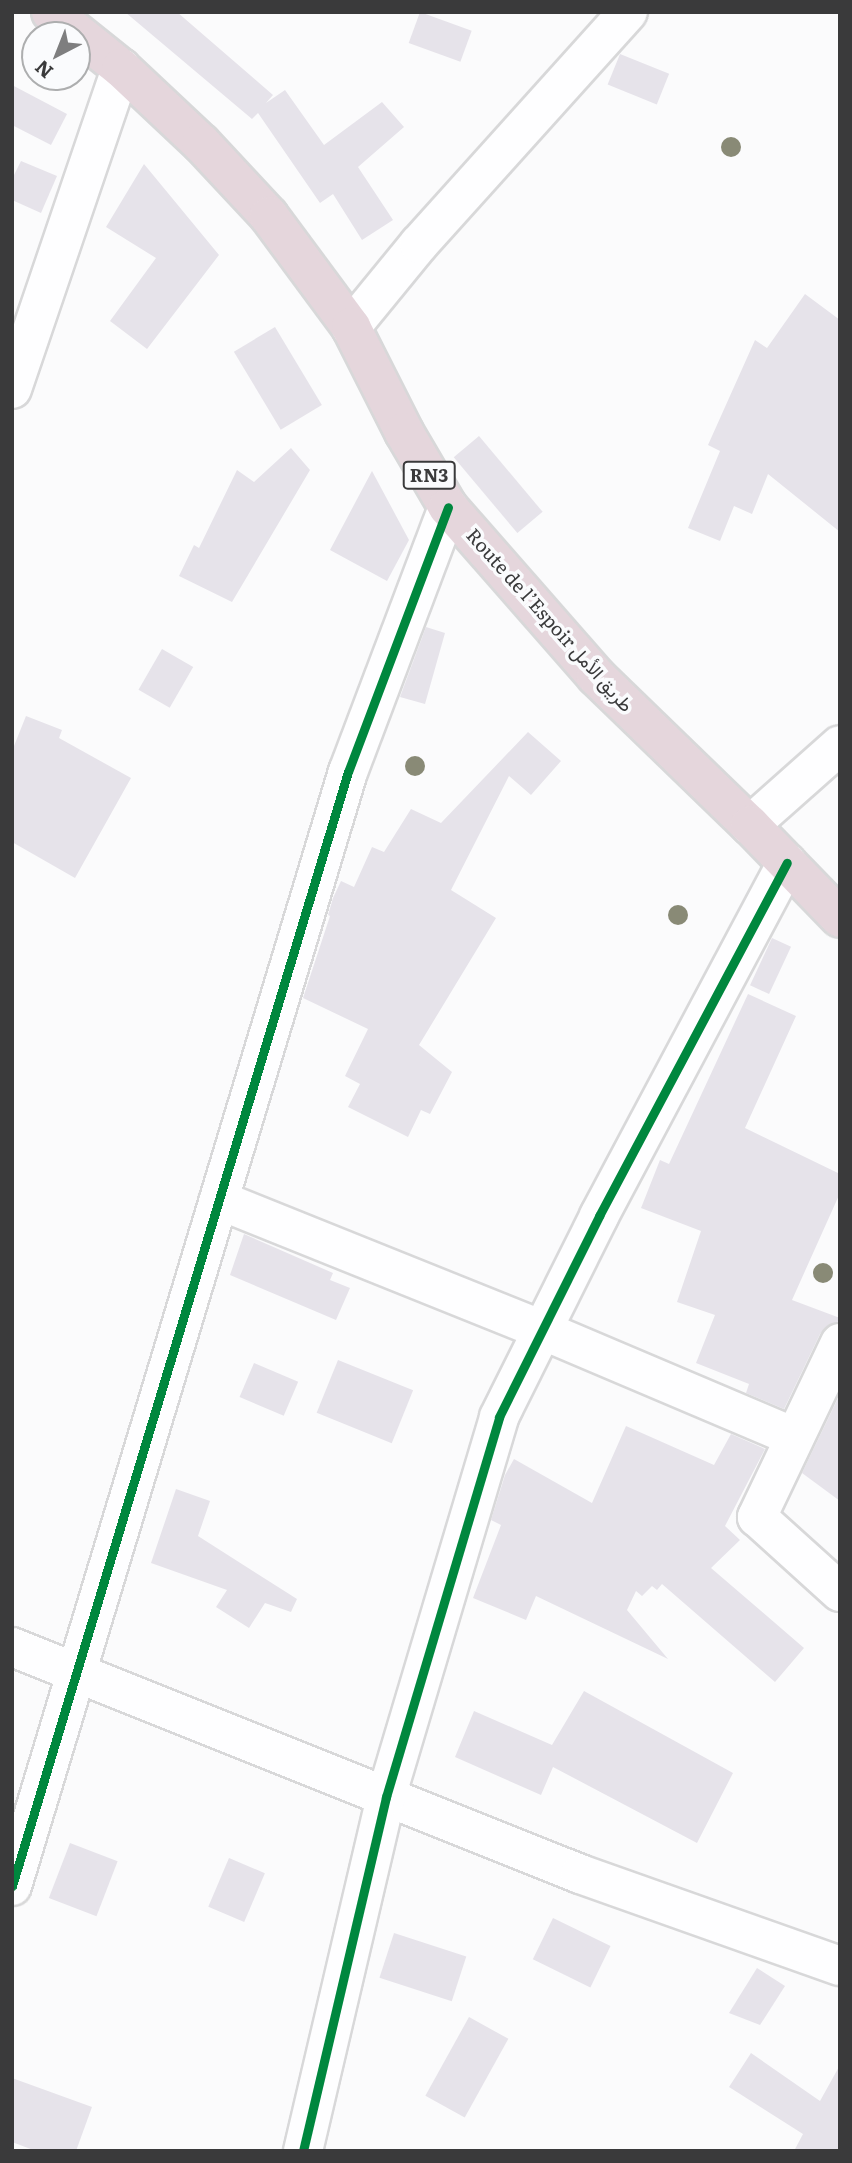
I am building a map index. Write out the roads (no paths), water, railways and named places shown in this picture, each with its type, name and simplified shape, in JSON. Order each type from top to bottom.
[{"type":"highway","name":"Route de l’Espoir طريق الأمل","points":[[51,12],[121,68],[201,143],[269,216],[351,327],[404,432],[448,507],[596,676],[750,825],[840,918]]},
{"type":"street","points":[[351,327],[419,244],[628,12]]},
{"type":"street","points":[[12,389],[121,68]]},
{"type":"street","points":[[12,1886],[348,772],[448,507]]},
{"type":"street","points":[[750,825],[840,745]]},
{"type":"street","points":[[303,2151],[386,1797],[499,1417],[542,1329],[787,863]]},
{"type":"street","points":[[219,1200],[542,1329],[794,1437]]},
{"type":"street","points":[[840,1343],[757,1517],[840,1592]]},
{"type":"street","points":[[12,1647],[580,1874],[840,1966]]}]
